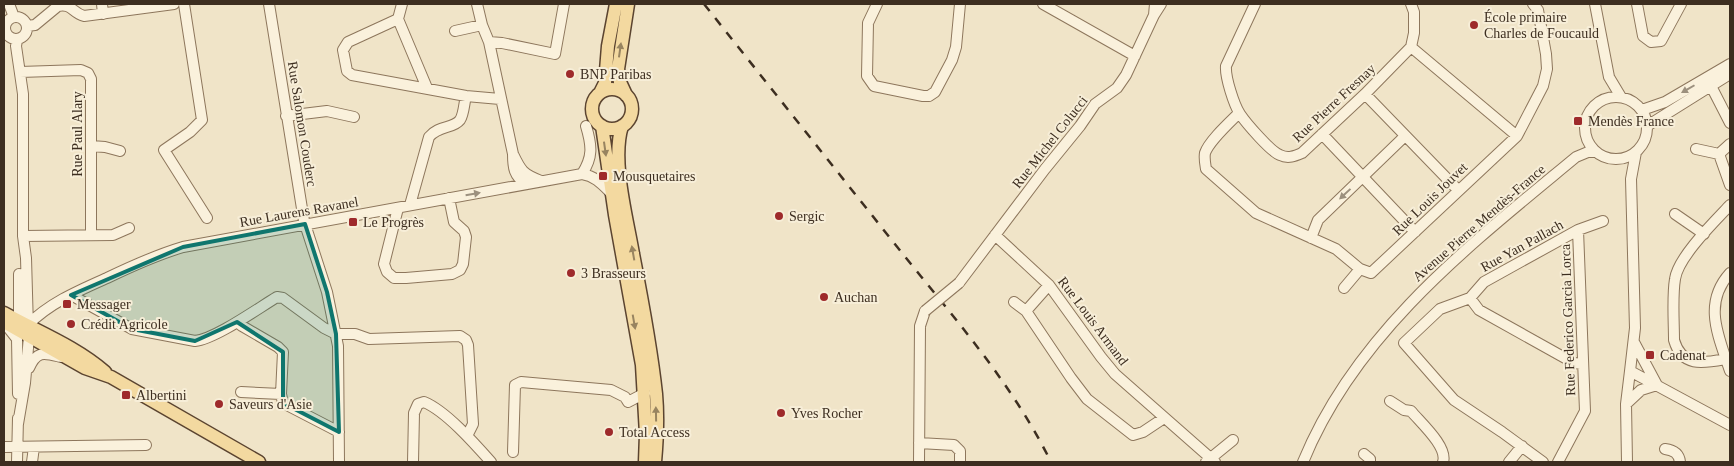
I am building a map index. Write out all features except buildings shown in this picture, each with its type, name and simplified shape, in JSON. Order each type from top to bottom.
[{"type":"main road","points":[[616,4],[608,46],[605,83],[594,100],[592,108],[611,193],[642,365],[645,393],[645,462]]},
{"type":"main road","points":[[596,126],[612,129],[622,126],[631,114],[630,101],[620,82],[618,69],[628,4]]},
{"type":"main road","points":[[600,93],[611,89],[626,95]]},
{"type":"main road","points":[[622,126],[618,148],[621,185],[652,361],[656,395],[657,437],[655,462]]},
{"type":"main road","points":[[20,321],[72,361],[85,368],[111,377]]},
{"type":"main road","points":[[20,321],[91,360],[111,377],[259,462]]},
{"type":"street","points":[[9,4],[14,17]]},
{"type":"street","points":[[27,26],[36,25],[58,6],[62,5],[70,6],[78,15],[84,16],[102,9],[174,4]]},
{"type":"street","points":[[184,4],[202,120],[190,132],[164,150],[207,218]]},
{"type":"street","name":"Rue Salomon Couderc","points":[[269,4],[305,224],[327,292],[338,346],[338,462]]},
{"type":"street","points":[[402,4],[398,19],[427,88]]},
{"type":"street","points":[[478,4],[482,25],[489,42],[513,154],[520,170],[527,176],[542,182]]},
{"type":"street","points":[[489,42],[555,54],[564,4]]},
{"type":"street","points":[[877,4],[868,23],[868,76],[870,82],[874,86],[929,96],[935,92],[952,60],[956,47],[960,4]]},
{"type":"street","points":[[1043,4],[1135,56]]},
{"type":"street","name":"Rue Michel Colucci","points":[[1154,15],[1155,4]]},
{"type":"street","name":"Rue Michel Colucci","points":[[919,443],[920,326],[925,310],[959,283],[1100,99],[1117,88],[1126,75],[1160,4]]},
{"type":"street","name":"Rue Pierre Fresnay","points":[[1255,4],[1226,66],[1225,74],[1239,113],[1272,152],[1282,156],[1292,157],[1302,153],[1365,94],[1410,48]]},
{"type":"street","points":[[1411,4],[1414,12],[1414,33],[1410,48],[1517,136],[1543,86],[1546,69],[1546,54],[1538,10],[1533,4]]},
{"type":"street","points":[[1595,4],[1609,77],[1621,97]]},
{"type":"street","points":[[1637,4],[1644,36],[1651,42],[1661,41],[1681,4]]},
{"type":"street","points":[[14,17],[22,19],[27,26],[25,35],[17,40],[9,38],[4,31],[6,22],[14,17]]},
{"type":"street","points":[[398,19],[348,42],[343,50],[347,71],[352,75],[466,96],[500,99]]},
{"type":"street","points":[[455,31],[482,25]]},
{"type":"street","points":[[17,40],[16,46],[23,94],[23,236],[20,266],[22,400]]},
{"type":"street","points":[[1642,110],[1665,102],[1730,64]]},
{"type":"street","name":"Rue Paul Alary","points":[[20,72],[82,70],[88,73],[91,79],[90,235]]},
{"type":"street","points":[[1647,126],[1730,74]]},
{"type":"street","points":[[1605,99],[1609,77]]},
{"type":"street","points":[[1711,86],[1730,123]]},
{"type":"street","points":[[1365,94],[1458,190]]},
{"type":"street","points":[[410,206],[429,138],[435,130],[454,124],[460,119],[466,96]]},
{"type":"street","points":[[1621,97],[1629,100],[1642,110],[1647,126],[1646,136],[1636,152],[1621,158],[1611,159],[1596,152],[1587,138],[1586,123],[1588,115],[1598,103],[1605,99],[1621,97]]},
{"type":"street","points":[[286,116],[334,111],[354,117]]},
{"type":"street","points":[[1239,113],[1222,130],[1206,151],[1204,160],[1206,168],[1256,213],[1336,249],[1360,269],[1344,288]]},
{"type":"street","points":[[596,126],[590,138],[589,163],[582,174],[598,180],[611,193]]},
{"type":"street","points":[[1322,134],[1415,232]]},
{"type":"street","points":[[1311,238],[1318,220],[1405,136]]},
{"type":"street","name":"Rue Louis Jouvet","points":[[1360,269],[1371,273],[1517,136]]},
{"type":"street","name":"Avenue Pierre Mendès-France","points":[[1576,157],[1587,138]]},
{"type":"street","points":[[1719,154],[1730,144]]},
{"type":"street","points":[[91,146],[120,151]]},
{"type":"street","points":[[1696,150],[1719,154]]},
{"type":"street","name":"Avenue Pierre Mendès-France","points":[[1303,462],[1313,437],[1338,393],[1403,311],[1453,260],[1576,157],[1588,152],[1596,152]]},
{"type":"street","points":[[1627,462],[1626,404],[1634,342],[1631,179],[1636,152]]},
{"type":"street","points":[[513,154],[513,169],[516,175],[526,184]]},
{"type":"street","points":[[1719,154],[1730,185]]},
{"type":"street","points":[[1621,158],[1631,179]]},
{"type":"street","name":"Rue Laurens Ravanel","points":[[20,321],[158,254],[182,247],[582,174]]},
{"type":"street","points":[[398,208],[384,264],[388,272],[394,278],[452,274],[460,270],[466,237],[464,232],[454,222],[449,198]]},
{"type":"street","points":[[1726,359],[1701,364],[1690,361],[1677,350],[1674,340],[1675,278],[1679,267],[1704,234],[1730,205]]},
{"type":"street","points":[[1675,214],[1704,234]]},
{"type":"street","name":"Rue Yan Pallach","points":[[1470,298],[1484,282],[1578,230],[1604,221]]},
{"type":"street","points":[[23,236],[113,235],[129,228]]},
{"type":"street","name":"Rue Federico Garcia Lorca","points":[[1558,462],[1585,411],[1578,230]]},
{"type":"street","name":"Rue Louis Armand","points":[[995,235],[1049,285],[1100,357],[1115,374],[1211,461]]},
{"type":"street","points":[[1730,273],[1718,290],[1714,313],[1715,325],[1730,371]]},
{"type":"street","points":[[1026,311],[1049,285]]},
{"type":"street","points":[[71,295],[132,328],[194,341],[202,340],[237,322],[277,298],[283,298],[336,334],[355,334],[369,338],[460,336],[466,340],[468,345],[472,379],[473,424],[467,436]]},
{"type":"street","points":[[1543,462],[1454,400],[1404,343],[1440,309],[1470,298],[1480,310],[1574,363],[1583,364]]},
{"type":"street","points":[[1014,302],[1026,311],[1071,378],[1087,398],[1133,435],[1143,432],[1164,418]]},
{"type":"street","points":[[17,462],[20,321]]},
{"type":"street","points":[[18,357],[17,339],[10,328],[20,321]]},
{"type":"street","points":[[20,321],[25,383]]},
{"type":"street","points":[[237,322],[283,352],[281,394],[283,403],[339,432]]},
{"type":"street","points":[[1634,342],[1657,385]]},
{"type":"street","points":[[18,424],[28,368],[33,358],[41,353],[60,356],[72,361]]},
{"type":"street","points":[[1630,371],[1730,425]]},
{"type":"street","points":[[513,452],[515,385],[521,382],[611,390],[625,397],[628,402],[645,393]]},
{"type":"street","points":[[1626,404],[1641,390],[1657,385]]},
{"type":"street","points":[[241,392],[281,394]]},
{"type":"street","points":[[1390,401],[1404,410],[1411,411],[1442,448],[1443,462]]},
{"type":"street","points":[[413,462],[414,413],[418,404],[424,402],[432,405],[467,436],[491,462]]},
{"type":"street","points":[[1211,461],[1233,440]]},
{"type":"street","points":[[919,462],[919,443],[954,445],[960,452],[960,462]]},
{"type":"street","points":[[4,448],[146,445]]},
{"type":"street","points":[[1509,462],[1522,446]]},
{"type":"street","points":[[32,462],[34,447]]},
{"type":"street","points":[[1665,449],[1673,450],[1680,457],[1680,462]]},
{"type":"highlighted area","points":[[305,224],[327,292],[336,334],[339,432],[283,403],[283,352],[237,322],[195,341],[132,329],[71,295],[183,247]]},
{"type":"railway","points":[[704,4],[963,328],[1019,406],[1051,462]]},
{"type":"place","name":"École primaire Charles de Foucauld","points":[[1474,25]]},
{"type":"place","name":"BNP Paribas","points":[[570,74]]},
{"type":"place","name":"Mendès France","points":[[1578,121]]},
{"type":"place","name":"Mousquetaires","points":[[603,176]]},
{"type":"place","name":"Sergic","points":[[779,216]]},
{"type":"place","name":"Le Progrès","points":[[353,222]]},
{"type":"place","name":"3 Brasseurs","points":[[571,273]]},
{"type":"place","name":"Auchan","points":[[824,297]]},
{"type":"place","name":"Messager","points":[[67,304]]},
{"type":"place","name":"Crédit Agricole","points":[[71,324]]},
{"type":"place","name":"Cadenat","points":[[1650,355]]},
{"type":"place","name":"Albertini","points":[[126,395]]},
{"type":"place","name":"Saveurs d'Asie","points":[[219,404]]},
{"type":"place","name":"Yves Rocher","points":[[781,413]]},
{"type":"place","name":"Total Access","points":[[609,432]]}]
